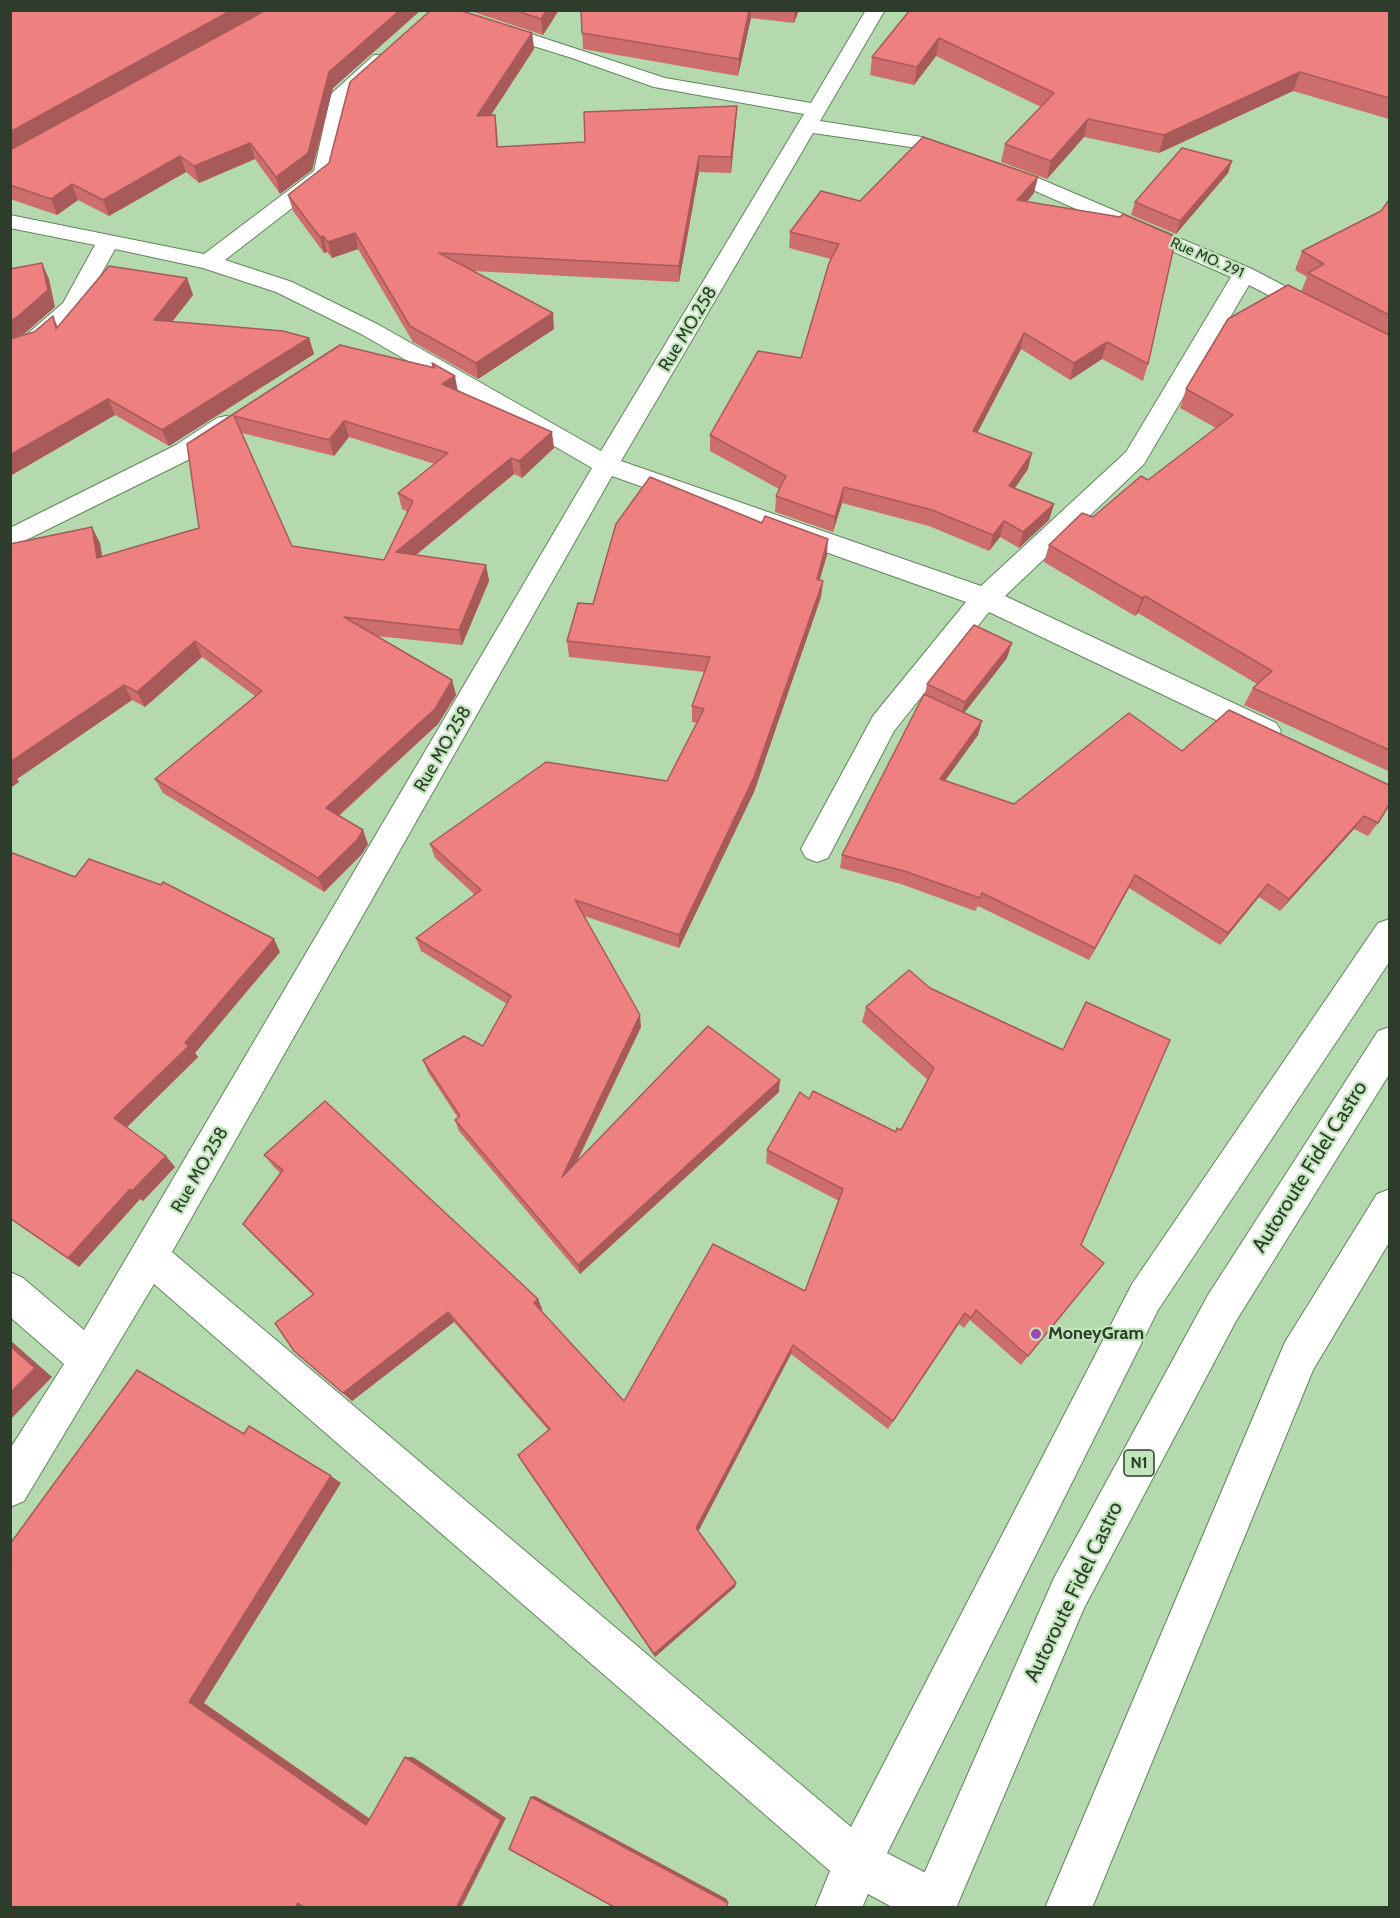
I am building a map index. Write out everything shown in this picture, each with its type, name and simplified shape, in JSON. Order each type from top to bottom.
[{"type":"main road","points":[[419,26],[437,10]]},
{"type":"main road","name":"Rue MO. 291","points":[[437,10],[579,54],[661,83],[915,141],[1024,179],[1244,274],[1389,351]]},
{"type":"main road","name":"Rue MO.258","points":[[10,1487],[150,1257],[606,465],[876,10]]},
{"type":"main road","points":[[208,262],[324,174],[341,94],[393,48]]},
{"type":"main road","points":[[10,221],[208,262],[284,287],[361,336],[606,465],[985,598],[1283,739]]},
{"type":"main road","points":[[10,350],[33,341],[72,307],[108,241]]},
{"type":"main road","points":[[817,849],[883,723],[985,598],[1135,458],[1244,274]]},
{"type":"main road","points":[[10,539],[185,451],[244,413]]},
{"type":"main road","points":[[838,1908],[857,1863],[1145,1297],[1389,933]]},
{"type":"main road","name":"Autoroute Fidel Castro","points":[[933,1905],[1069,1593],[1222,1308],[1389,1041]]},
{"type":"main road","points":[[1068,1908],[1299,1356],[1389,1206]]},
{"type":"main road","points":[[150,1257],[857,1863],[933,1905]]},
{"type":"main road","points":[[10,1291],[89,1360]]},
{"type":"building","points":[[10,10],[232,10],[10,132]]},
{"type":"building","points":[[266,10],[400,10],[329,72],[308,153],[276,177],[250,143],[194,166],[180,156],[103,200],[72,184],[51,199],[10,185],[10,150]]},
{"type":"building","points":[[431,10],[459,10],[532,33],[477,116],[495,115],[497,147],[585,142],[584,112],[737,106],[731,157],[699,156],[679,266],[439,253],[553,313],[476,363],[410,326],[355,233],[328,242],[323,236],[320,237],[288,195],[329,163],[350,82]]},
{"type":"building","points":[[514,10],[547,10],[541,19]]},
{"type":"building","points":[[581,10],[749,10],[739,59],[582,33]]},
{"type":"building","points":[[910,10],[1389,10],[1389,98],[1300,72],[1164,135],[1088,119],[1051,161],[1005,144],[1054,93],[939,38],[917,67],[872,57]]},
{"type":"building","points":[[923,137],[1038,177],[1017,200],[1120,217],[1123,214],[1176,237],[1148,364],[1107,342],[1074,363],[1024,333],[973,431],[1032,453],[1009,486],[1054,504],[1023,532],[1004,521],[993,535],[932,510],[844,487],[835,517],[776,496],[786,476],[710,435],[758,351],[801,358],[829,263],[839,244],[790,232],[821,191],[860,201]]},
{"type":"building","points":[[1182,148],[1232,161],[1180,221],[1135,202]]},
{"type":"building","points":[[1389,200],[1389,315],[1308,273],[1324,264],[1302,251],[1381,211]]},
{"type":"building","points":[[42,263],[48,290],[16,318],[10,320],[10,269]]},
{"type":"building","points":[[109,266],[187,278],[154,320],[283,331],[309,338],[162,430],[108,399],[10,455],[10,339],[34,332],[53,316],[56,329]]},
{"type":"building","points":[[1288,285],[1389,335],[1389,750],[1253,688],[1272,671],[1145,596],[1142,598],[1049,545],[1082,513],[1093,517],[1141,476],[1148,480],[1233,415],[1186,389],[1228,319]]},
{"type":"building","points":[[340,345],[435,368],[432,363],[455,376],[442,384],[552,432],[519,461],[511,458],[396,552],[486,565],[459,630],[344,617],[452,680],[435,709],[326,808],[363,830],[357,840],[318,878],[155,779],[262,691],[195,641],[137,692],[124,685],[10,762],[10,544],[92,527],[97,558],[199,528],[187,444]],"holes":[[[234,416],[329,440],[344,421],[448,453],[398,493],[413,501],[384,560],[292,546]]]},
{"type":"building","points":[[650,477],[762,523],[765,516],[828,539],[817,579],[823,581],[754,777],[679,935],[575,900],[640,1015],[562,1177],[708,1026],[780,1080],[578,1265],[455,1120],[460,1116],[423,1060],[464,1036],[483,1046],[511,996],[416,938],[481,890],[430,844],[546,762],[667,781],[704,709],[692,706],[710,657],[567,641],[578,603],[593,604],[616,524]]},
{"type":"building","points":[[974,625],[1012,643],[965,702],[927,684]]},
{"type":"building","points":[[924,694],[982,721],[940,779],[1014,804],[1129,713],[1182,751],[1229,710],[1389,785],[1389,805],[1378,823],[1364,816],[1289,899],[1268,884],[1228,933],[1135,875],[1095,948],[982,893],[980,898],[904,871],[842,855]]},
{"type":"building","points":[[10,852],[75,877],[89,859],[161,885],[163,882],[274,939],[185,1043],[189,1046],[114,1118],[166,1156],[132,1191],[130,1189],[68,1258],[10,1218]]},
{"type":"building","points":[[909,970],[930,988],[1063,1050],[1086,1002],[1170,1040],[1081,1245],[1104,1263],[1028,1356],[976,1310],[971,1318],[965,1313],[893,1421],[793,1345],[696,1528],[736,1583],[654,1654],[518,1455],[550,1429],[448,1312],[343,1393],[294,1351],[275,1323],[314,1294],[243,1224],[283,1170],[264,1155],[325,1101],[538,1299],[534,1303],[624,1401],[713,1244],[805,1291],[843,1189],[767,1150],[800,1092],[809,1099],[813,1091],[896,1132],[897,1128],[901,1130],[934,1068],[866,1007]]},
{"type":"building","points":[[10,1346],[35,1368],[10,1393]]},
{"type":"building","points":[[137,1370],[244,1434],[249,1426],[331,1476],[189,1702],[366,1825],[405,1757],[501,1820],[456,1908],[305,1908],[298,1903],[295,1908],[10,1908],[10,1563],[12,1560],[10,1559],[10,1544]]},
{"type":"building","points":[[531,1797],[728,1903],[726,1908],[616,1908],[509,1849]]},
{"type":"place","name":"MoneyGram","points":[[1036,1334]]}]
